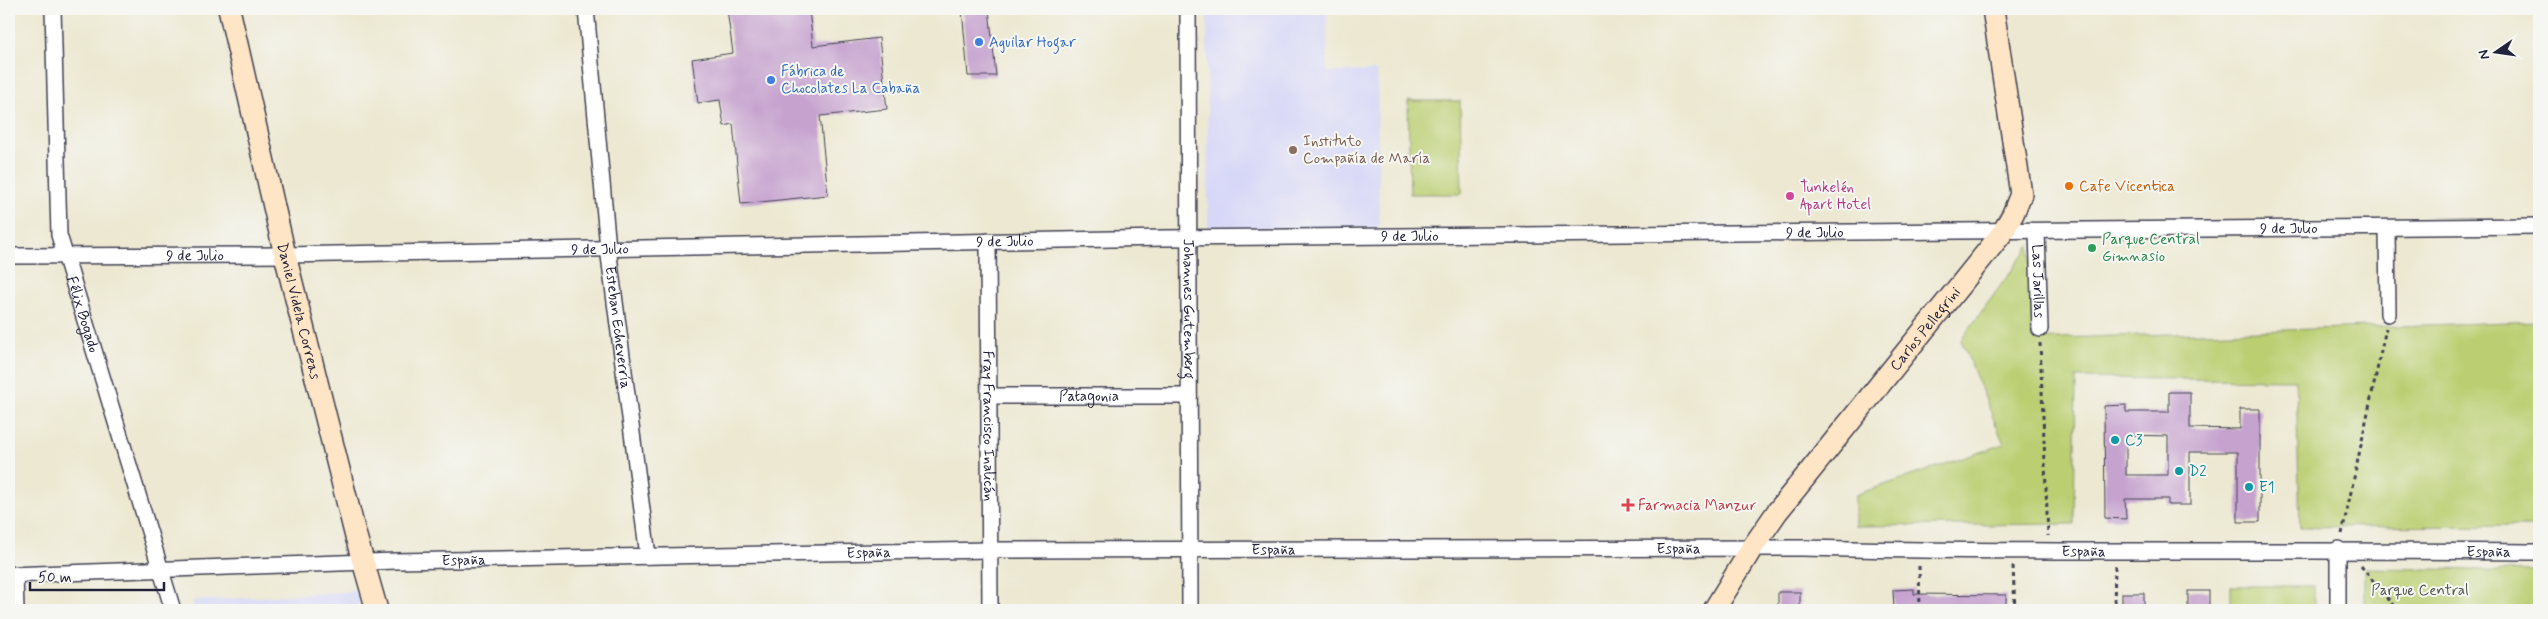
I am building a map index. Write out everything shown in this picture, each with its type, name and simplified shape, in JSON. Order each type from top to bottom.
[{"type":"street","name":"Félix Bogado","points":[[53,9],[59,235],[63,254],[173,610]]},
{"type":"street","name":"Daniel Videla Correas","points":[[228,9],[285,255],[363,563],[378,610]]},
{"type":"street","name":"Esteban Echeverría","points":[[586,9],[608,248],[648,556]]},
{"type":"street","name":"Johannes Gutemberg","points":[[1188,9],[1190,610]]},
{"type":"street","name":"Carlos Pellegrini","points":[[1714,610],[1752,548],[1777,512],[2003,232],[2013,214],[2021,194],[1993,9]]},
{"type":"street","name":"9 de Julio","points":[[9,256],[63,254],[285,255],[988,240],[2387,229],[2539,226]]},
{"type":"street","points":[[2387,229],[2388,314]]},
{"type":"street","name":"Las Jarillas","points":[[2037,232],[2040,330]]},
{"type":"street","name":"Fray Francisco Inalicán","points":[[988,240],[990,610]]},
{"type":"street","name":"Patagonia","points":[[989,396],[1188,396]]},
{"type":"street","name":"España","points":[[12,574],[648,556],[990,550],[1190,551],[1752,548],[1918,550],[2338,549],[2539,552]]},
{"type":"street","points":[[2338,549],[2338,610]]},
{"type":"street","points":[[12,574],[16,610]]},
{"type":"path","points":[[2388,314],[2338,549],[2354,558],[2397,610]]},
{"type":"path","points":[[2040,330],[2048,550]]},
{"type":"path","points":[[1918,550],[1920,610]]},
{"type":"path","points":[[2012,550],[2015,610]]},
{"type":"path","points":[[2114,610],[2115,550]]},
{"type":"shaded area","name":"Instituto Compañía de María","points":[[1207,9],[1327,9],[1327,72],[1377,71],[1379,228],[1208,229]]},
{"type":"shaded area","points":[[358,591],[359,610],[194,610],[192,601]]},
{"type":"green space","points":[[1408,101],[1460,101],[1462,194],[1410,194]]},
{"type":"green space","points":[[2030,245],[2032,339],[2539,321],[2539,526],[2300,527],[2296,380],[2076,378],[2074,524],[1855,526],[1855,495],[2004,444],[1961,340]]},
{"type":"green space","name":"Parque Central","points":[[2365,568],[2539,571],[2539,610],[2365,610]]},
{"type":"green space","points":[[2231,586],[2314,586],[2314,610],[2231,610]]},
{"type":"building","points":[[727,9],[809,9],[813,46],[879,38],[887,109],[820,116],[828,195],[741,204],[733,124],[724,126],[720,100],[698,103],[692,59],[733,53]]},
{"type":"building","name":"Aguilar Hogar","points":[[962,9],[989,9],[996,76],[968,76]]},
{"type":"building","points":[[2169,392],[2190,392],[2190,428],[2240,429],[2240,409],[2260,409],[2260,522],[2238,522],[2238,452],[2190,452],[2190,505],[2168,505],[2168,499],[2125,499],[2126,519],[2105,518],[2104,406],[2126,405],[2126,412],[2169,412]],"holes":[[[2126,435],[2168,436],[2168,475],[2126,475]]]},
{"type":"building","points":[[1914,589],[1914,594],[2006,595],[2006,610],[1894,610],[1893,590]]},
{"type":"building","points":[[2188,591],[2209,591],[2209,610],[2188,610]]},
{"type":"building","points":[[1778,592],[1800,592],[1800,610],[1778,610]]},
{"type":"building","points":[[2122,593],[2144,593],[2144,610],[2122,610]]},
{"type":"place","name":"Aguilar Hogar","points":[[979,42]]},
{"type":"place","name":"Fábrica de Chocolates La Cabaña","points":[[771,80]]},
{"type":"place","name":"Instituto Compañía de María","points":[[1293,150]]},
{"type":"place","name":"Cafe Vicentica","points":[[2069,186]]},
{"type":"place","name":"Tunkelén Apart Hotel","points":[[1790,196]]},
{"type":"place","name":"Parque Central Gimnasio","points":[[2092,248]]},
{"type":"place","name":"C3","points":[[2115,440]]},
{"type":"place","name":"D2","points":[[2179,471]]},
{"type":"place","name":"E1","points":[[2249,487]]},
{"type":"place","name":"Farmacia Manzur","points":[[1628,505]]}]
